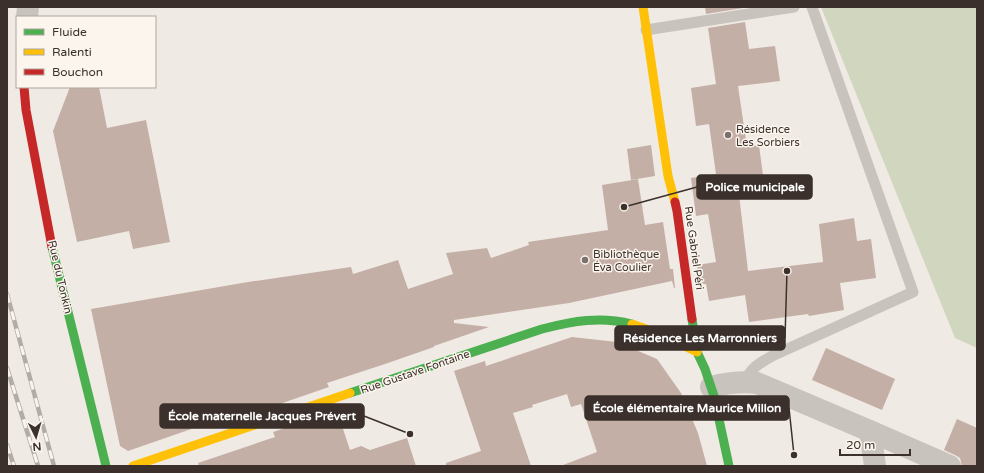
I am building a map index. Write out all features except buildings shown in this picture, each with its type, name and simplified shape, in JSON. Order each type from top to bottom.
[{"type":"street","name":"Rue Gabriel Péri","points":[[643,7],[668,176],[677,211],[697,352],[705,369],[716,404],[729,466]]},
{"type":"street","name":"Rue du Tonkin","points":[[24,88],[26,110],[53,250],[106,466]]},
{"type":"street","name":"Rue Gustave Fontaine","points":[[133,466],[542,329],[571,322],[594,319],[621,321],[658,334],[697,352]]},
{"type":"street","points":[[711,387],[730,383],[757,382],[950,466]]},
{"type":"street","points":[[870,430],[875,466]]},
{"type":"lane","points":[[646,30],[794,7]]},
{"type":"lane","points":[[744,382],[754,368],[772,356],[913,292],[812,7]]},
{"type":"green space","points":[[821,7],[977,7],[977,348],[955,338]]},
{"type":"railway","points":[[7,294],[54,466]]},
{"type":"railway","points":[[7,368],[38,466]]},
{"type":"railway","points":[[7,445],[14,466]]},
{"type":"traffic: fast","points":[[52,247],[106,466]]},
{"type":"traffic: fast","points":[[692,319],[697,352],[705,369],[714,396],[729,466]]},
{"type":"traffic: fast","points":[[350,393],[553,326],[587,320],[609,320],[632,324]]},
{"type":"traffic: slow","points":[[643,7],[668,176],[675,202]]},
{"type":"traffic: slow","points":[[632,324],[657,333],[697,352]]},
{"type":"traffic: slow","points":[[133,466],[350,393]]},
{"type":"traffic: jam","points":[[24,88],[26,110],[52,247]]},
{"type":"traffic: jam","points":[[675,202],[692,319]]},
{"type":"place","name":"Résidence Les Sorbiers","points":[[728,135]]},
{"type":"place","name":"Police municipale","points":[[624,207]]},
{"type":"place","name":"Bibliothèque Éva Coulier","points":[[585,260]]},
{"type":"place","name":"Résidence Les Marronniers","points":[[787,271]]},
{"type":"place","name":"École maternelle Jacques Prévert","points":[[410,434]]},
{"type":"place","name":"École élémentaire Maurice Millon","points":[[794,455]]}]
